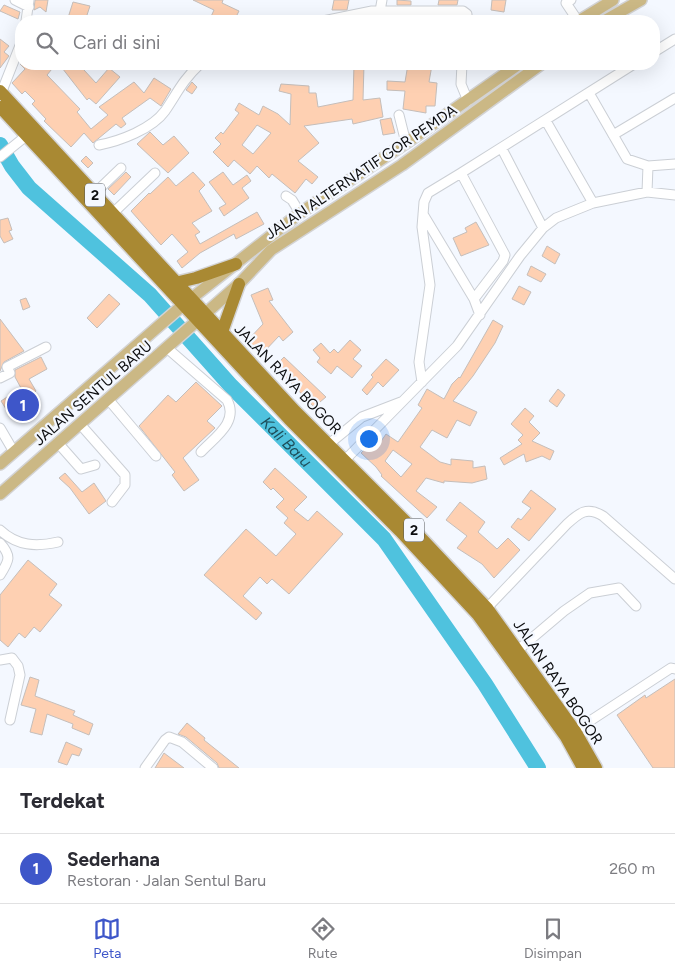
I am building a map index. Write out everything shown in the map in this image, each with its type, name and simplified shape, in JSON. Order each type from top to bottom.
[{"type":"highway","name":"JALAN RAYA BOGOR","points":[[1,94],[113,212],[175,282],[184,304]]},
{"type":"highway","name":"JALAN RAYA BOGOR","points":[[0,107],[22,139],[184,304],[289,419],[373,496],[487,608],[518,650],[571,734],[583,768]]},
{"type":"highway","points":[[175,282],[196,278],[236,264]]},
{"type":"highway","points":[[222,332],[239,284]]},
{"type":"highway","name":"JALAN RAYA BOGOR","points":[[198,321],[222,332],[345,460],[373,496],[478,615],[596,768]]},
{"type":"main road","points":[[588,15],[613,0]]},
{"type":"main road","points":[[615,15],[641,0]]},
{"type":"main road","name":"JALAN ALTERNATIF GOR PEMDA","points":[[184,304],[300,213],[512,70]]},
{"type":"main road","name":"JALAN ALTERNATIF GOR PEMDA","points":[[198,321],[239,284],[271,250],[402,165],[533,70]]},
{"type":"main road","name":"JALAN SENTUL BARU","points":[[0,464],[184,304]]},
{"type":"main road","name":"JALAN SENTUL BARU","points":[[0,494],[198,321]]},
{"type":"street","points":[[14,0],[29,4]]},
{"type":"street","points":[[380,11],[382,0]]},
{"type":"street","points":[[571,0],[566,3],[574,15]]},
{"type":"street","points":[[357,15],[380,11],[463,11],[468,15]]},
{"type":"street","points":[[660,48],[675,39]]},
{"type":"street","points":[[1,94],[15,58]]},
{"type":"street","points":[[99,145],[135,132],[157,120],[164,112],[182,81],[194,70]]},
{"type":"street","points":[[462,70],[461,84],[468,101]]},
{"type":"street","points":[[422,382],[419,362],[430,285],[422,227],[424,202],[428,193],[546,122],[625,70]]},
{"type":"street","points":[[589,93],[627,159],[648,166],[675,164]]},
{"type":"street","points":[[613,136],[675,98]]},
{"type":"street","points":[[399,115],[406,143]]},
{"type":"street","points":[[546,122],[593,203]]},
{"type":"street","points":[[1,156],[22,139]]},
{"type":"street","points":[[502,149],[543,228]]},
{"type":"street","points":[[647,192],[648,166]]},
{"type":"street","points":[[94,194],[121,168]]},
{"type":"street","points":[[113,212],[156,173]]},
{"type":"street","points":[[461,173],[505,255],[503,261],[474,299]]},
{"type":"street","points":[[345,460],[457,346],[520,256],[543,228],[556,218],[593,203],[647,192],[675,196]]},
{"type":"street","points":[[286,196],[292,200],[300,213]]},
{"type":"street","points":[[423,214],[474,299],[480,314]]},
{"type":"street","points":[[0,378],[10,373],[7,367],[46,346]]},
{"type":"street","points":[[170,346],[227,400],[232,410],[230,420],[201,452]]},
{"type":"street","points":[[108,399],[156,456]]},
{"type":"street","points":[[329,444],[368,413],[403,401]]},
{"type":"street","points":[[80,424],[125,475],[125,485],[112,502]]},
{"type":"street","points":[[0,428],[14,452]]},
{"type":"street","points":[[58,443],[81,469],[95,465]]},
{"type":"street","points":[[487,608],[567,524],[580,512],[588,510],[603,516],[675,579]]},
{"type":"street","points":[[0,530],[16,541],[27,544],[38,546],[58,542]]},
{"type":"street","points":[[0,544],[9,554],[9,560],[0,575]]},
{"type":"street","points":[[518,650],[557,616],[590,594],[619,588],[636,606]]},
{"type":"street","points":[[0,660],[12,658],[18,666],[20,675],[10,720]]},
{"type":"street","points":[[571,734],[671,668],[675,669]]},
{"type":"street","points":[[145,768],[169,737],[182,742],[213,768]]},
{"type":"building","points":[[35,0],[48,0],[46,12],[40,7],[34,10]]},
{"type":"building","points":[[193,0],[223,0],[222,3],[239,11],[237,15],[212,15],[214,10]]},
{"type":"building","points":[[334,0],[349,0],[347,10],[332,10]]},
{"type":"building","points":[[397,0],[411,1],[411,5],[397,5]]},
{"type":"building","points":[[439,0],[458,0],[457,5],[438,5]]},
{"type":"building","points":[[492,0],[506,0],[504,12],[491,10]]},
{"type":"building","points":[[73,2],[90,6],[87,15],[69,15]]},
{"type":"building","points":[[4,5],[20,12],[19,15],[15,15],[15,18],[0,11]]},
{"type":"building","points":[[0,39],[9,46],[4,52],[9,56],[0,68]]},
{"type":"building","points":[[24,70],[51,70],[47,75],[80,109],[77,112],[91,129],[108,115],[99,107],[134,82],[144,93],[154,78],[171,89],[161,106],[150,98],[122,118],[126,124],[121,128],[116,124],[93,143],[84,133],[71,147],[44,121],[46,119],[32,104],[35,101],[25,91],[22,94],[12,83]]},
{"type":"building","points":[[64,70],[84,70],[96,83],[107,70],[111,70],[120,77],[96,104],[89,98],[87,100]]},
{"type":"building","points":[[354,70],[364,70],[363,100],[380,98],[383,117],[353,124],[352,119],[304,126],[319,143],[298,161],[318,177],[312,184],[306,179],[295,193],[272,174],[269,178],[257,166],[250,174],[234,160],[228,167],[213,152],[221,144],[215,138],[221,132],[223,134],[239,113],[235,110],[239,103],[259,115],[263,106],[278,114],[290,125],[291,94],[279,91],[281,84],[309,86],[309,93],[316,93],[318,107],[353,100]],"holes":[[[257,125],[271,133],[253,154],[242,145]]]},
{"type":"building","points":[[407,70],[431,70],[429,82],[437,83],[435,106],[426,106],[426,113],[403,109],[405,91],[387,90],[387,81],[405,82]]},
{"type":"building","points":[[192,82],[197,87],[192,94],[186,90]]},
{"type":"building","points":[[391,118],[395,133],[383,135],[380,120]]},
{"type":"building","points":[[150,132],[163,145],[174,136],[189,153],[168,173],[137,144]]},
{"type":"building","points":[[86,156],[93,163],[88,168],[81,161]]},
{"type":"building","points":[[126,172],[131,177],[114,195],[108,189]]},
{"type":"building","points":[[193,172],[205,185],[199,191],[212,211],[192,223],[200,232],[195,235],[200,244],[257,212],[264,224],[236,239],[234,234],[200,253],[182,268],[177,261],[188,252],[172,234],[161,245],[131,211],[168,177],[176,186]]},
{"type":"building","points":[[223,172],[233,185],[247,175],[251,181],[242,188],[249,198],[224,216],[219,208],[226,204],[209,182]]},
{"type":"building","points":[[8,218],[12,230],[9,231],[13,239],[4,243],[0,236],[0,220]]},
{"type":"building","points":[[476,222],[489,245],[461,256],[453,238],[467,232],[465,228]]},
{"type":"building","points":[[547,246],[560,254],[555,264],[542,256]]},
{"type":"building","points":[[531,266],[546,274],[541,282],[527,275]]},
{"type":"building","points":[[519,286],[531,292],[524,305],[512,299]]},
{"type":"building","points":[[268,288],[273,300],[269,301],[293,332],[283,341],[279,336],[261,355],[247,341],[263,324],[251,295]]},
{"type":"building","points":[[109,294],[120,304],[97,328],[87,318]]},
{"type":"building","points":[[26,298],[30,307],[23,310],[20,300]]},
{"type":"building","points":[[0,319],[24,351],[4,362],[0,371]]},
{"type":"building","points":[[493,320],[503,326],[495,343],[473,376],[453,401],[477,412],[470,426],[457,420],[447,438],[432,430],[420,447],[440,462],[451,465],[451,459],[473,461],[473,468],[485,466],[487,479],[472,483],[444,481],[444,483],[426,478],[416,491],[437,507],[427,518],[381,476],[376,467],[361,453],[369,445],[375,450],[386,434],[398,442],[422,408],[418,405],[427,389],[444,399],[452,384],[460,378]],"holes":[[[393,450],[412,464],[401,477],[385,461]]]},
{"type":"building","points":[[350,340],[361,350],[353,359],[362,366],[352,378],[337,366],[331,374],[317,362],[320,358],[313,350],[321,343],[330,353],[334,349],[338,353]]},
{"type":"building","points":[[41,357],[47,369],[29,379],[38,399],[11,417],[1,401],[21,388],[15,377],[15,370]]},
{"type":"building","points":[[284,357],[326,397],[314,407],[275,366]]},
{"type":"building","points":[[386,359],[399,370],[383,387],[378,382],[367,395],[362,390],[373,377],[371,375]]},
{"type":"building","points":[[196,382],[222,406],[207,421],[215,428],[183,458],[199,480],[184,491],[172,475],[175,472],[139,426],[168,395],[176,402]]},
{"type":"building","points":[[558,389],[565,395],[557,407],[549,401]]},
{"type":"building","points":[[525,408],[534,416],[529,422],[540,433],[532,441],[554,451],[550,460],[542,456],[526,462],[524,454],[504,465],[500,458],[522,444],[518,440],[523,435],[511,424]]},
{"type":"building","points":[[275,468],[307,497],[294,510],[308,521],[317,511],[343,534],[289,594],[272,579],[267,584],[260,577],[243,596],[262,613],[256,620],[204,575],[246,529],[276,556],[296,534],[284,523],[288,518],[276,507],[284,499],[273,488],[271,490],[263,482]]},
{"type":"building","points":[[65,473],[82,492],[94,483],[106,501],[89,514],[70,488],[59,478]]},
{"type":"building","points":[[531,490],[556,509],[529,541],[511,527],[518,518],[521,520],[531,508],[522,502]]},
{"type":"building","points":[[460,502],[485,522],[478,532],[497,549],[508,538],[520,550],[494,578],[482,564],[457,548],[467,536],[446,520]]},
{"type":"building","points":[[28,560],[57,584],[49,595],[62,605],[40,632],[34,627],[25,638],[19,633],[8,647],[0,640],[0,595]]},
{"type":"building","points":[[30,677],[39,680],[35,696],[75,711],[73,715],[93,724],[89,735],[72,728],[73,724],[47,714],[42,735],[30,732],[36,709],[21,705]]},
{"type":"building","points":[[675,679],[675,768],[653,768],[617,715],[645,695],[646,698]]},
{"type":"building","points":[[187,723],[205,738],[204,740],[239,768],[219,768],[217,763],[186,737],[178,734]]},
{"type":"building","points":[[66,742],[82,749],[79,756],[72,754],[67,765],[58,762]]},
{"type":"building","points":[[164,753],[184,768],[155,768]]},
{"type":"waterway","name":"Kali Baru","points":[[0,145],[12,166],[29,188],[150,295],[231,386],[384,539],[485,684],[538,768]]},
{"type":"place","name":"Sederhana","points":[[23,405]]}]
